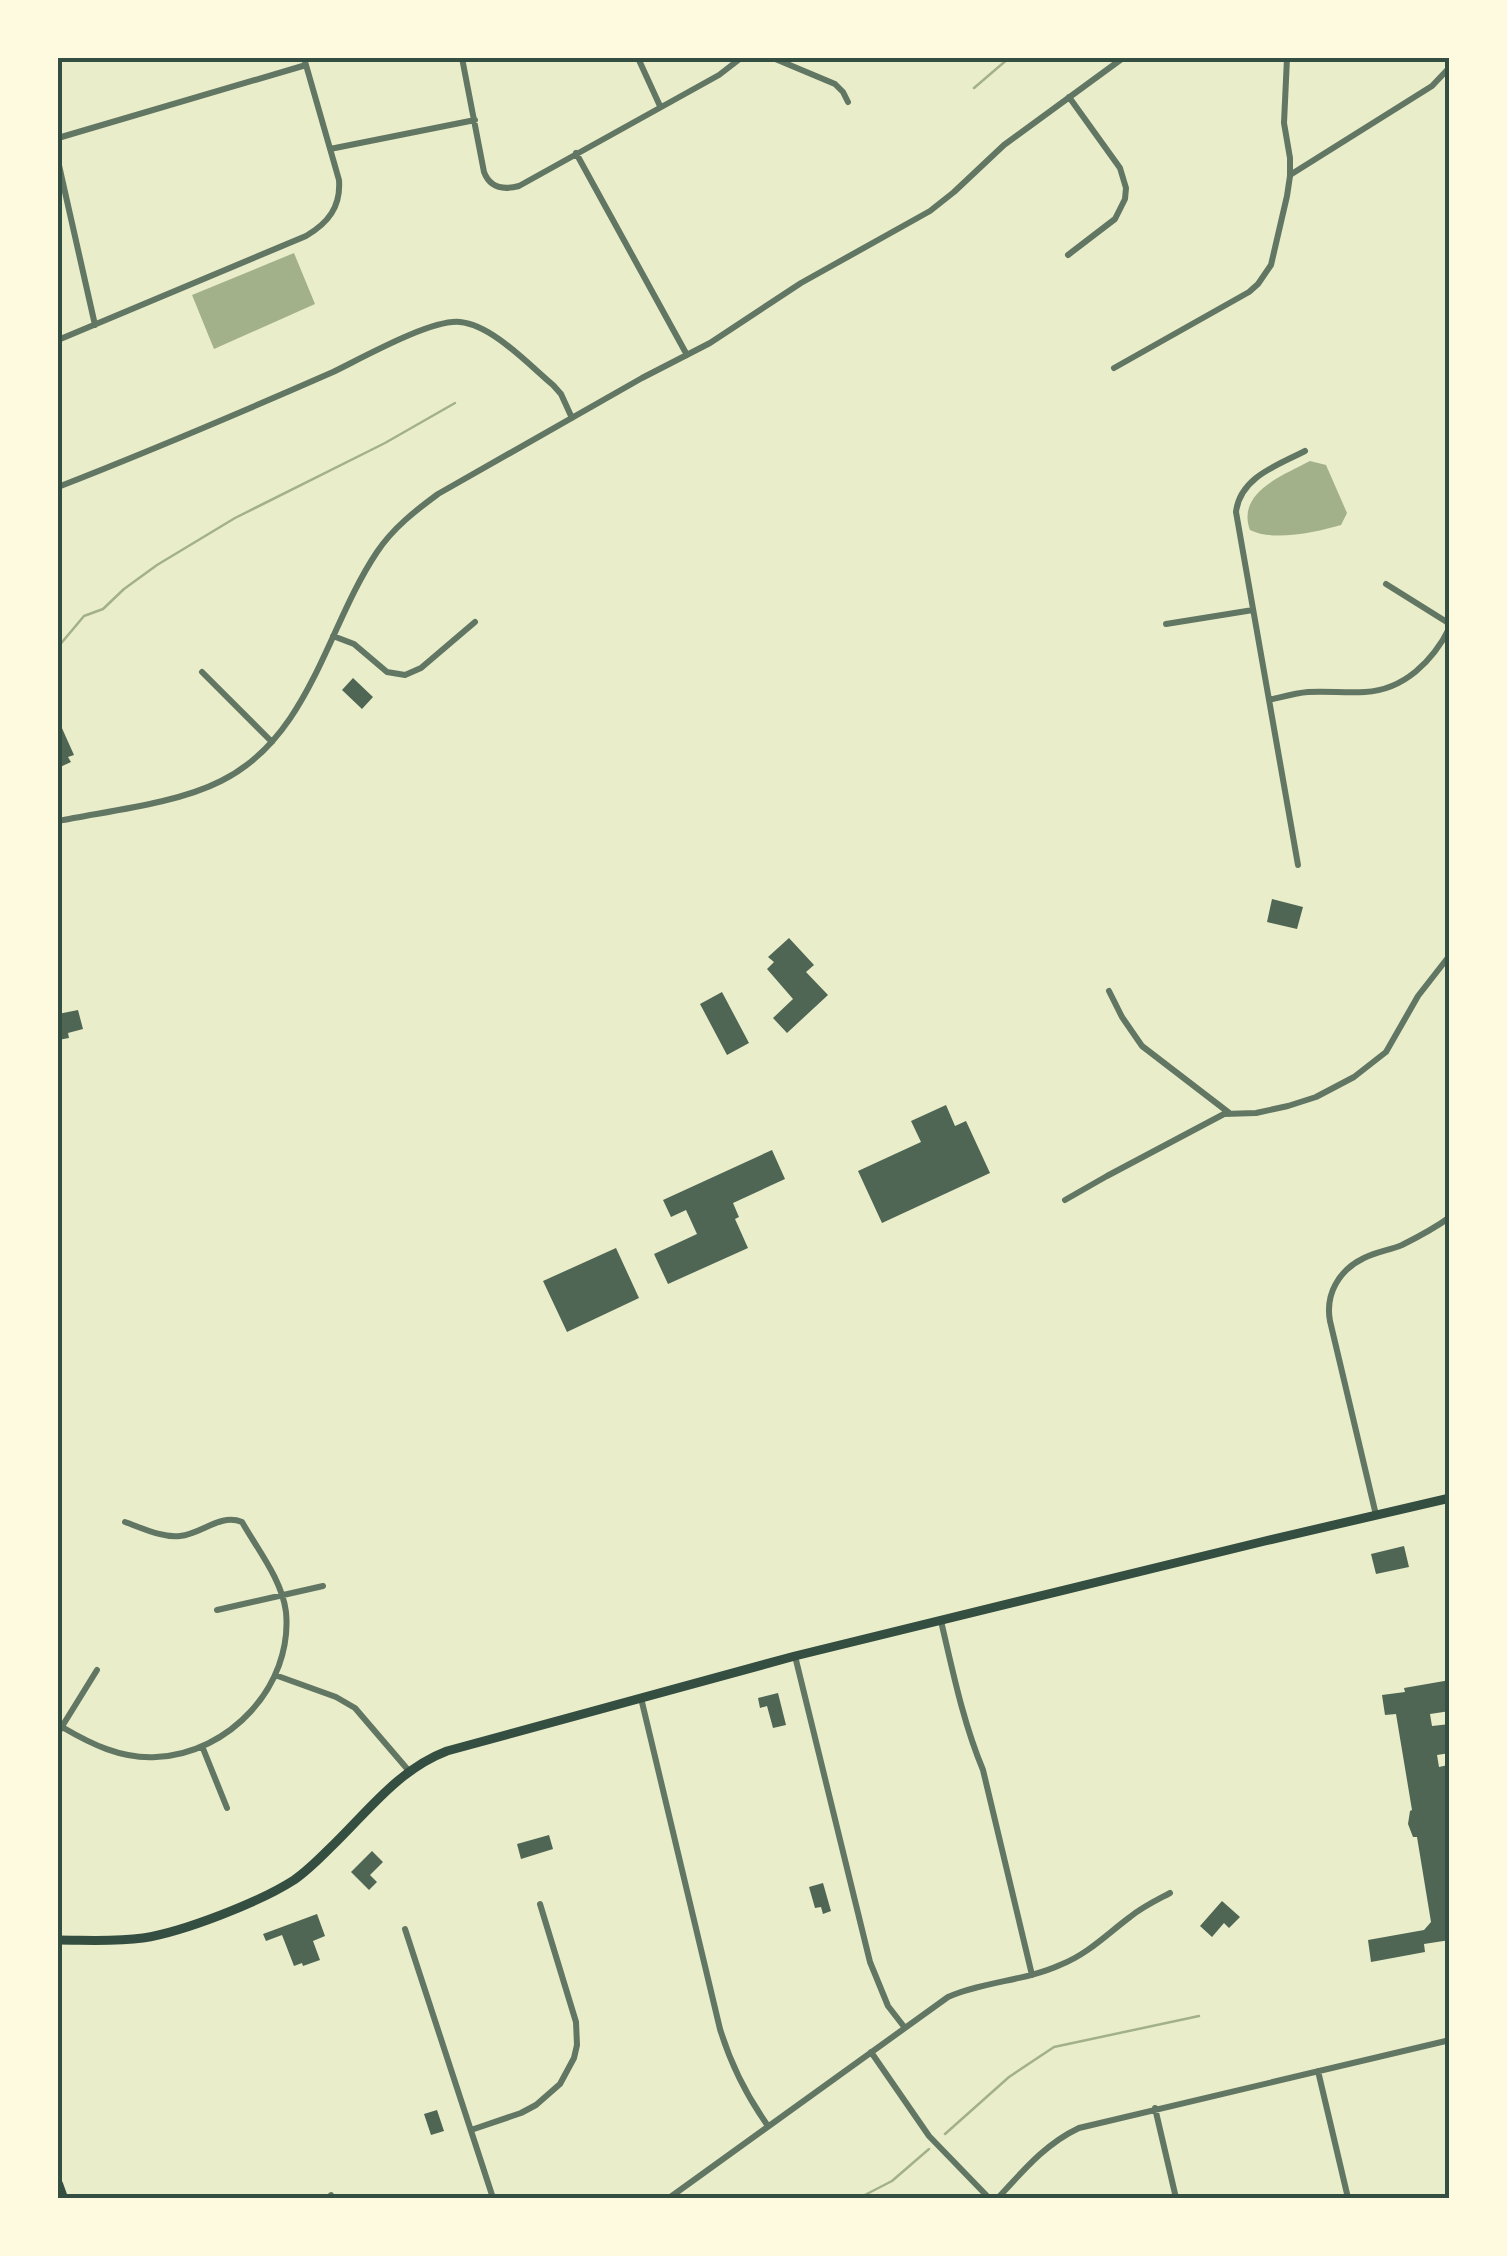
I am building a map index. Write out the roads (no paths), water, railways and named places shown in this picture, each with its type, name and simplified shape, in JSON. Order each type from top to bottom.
[{"type":"main road","points":[[58,1940],[145,1938],[178,1930],[265,1896],[305,1872],[409,1771],[446,1751],[795,1656],[1450,1498]]},
{"type":"main road","points":[[58,2184],[63,2198]]},
{"type":"street","points":[[462,58],[484,172],[489,182],[503,188],[541,173],[719,75],[741,58]]},
{"type":"street","points":[[638,58],[660,107]]},
{"type":"street","points":[[773,58],[836,84],[848,102]]},
{"type":"street","points":[[58,822],[181,796],[238,772],[272,742],[294,714],[366,570],[401,523],[438,494],[743,323],[801,283],[930,211],[1004,145],[1124,58]]},
{"type":"street","points":[[1114,368],[1248,292],[1271,266],[1290,176],[1284,123],[1288,58]]},
{"type":"street","points":[[58,138],[305,61],[340,191],[334,211],[306,236],[58,340]]},
{"type":"street","points":[[1290,176],[1432,86],[1448,70]]},
{"type":"street","points":[[1068,255],[1110,224],[1122,209],[1126,188],[1120,168],[1070,97]]},
{"type":"street","points":[[330,150],[475,120]]},
{"type":"street","points":[[576,153],[687,355]]},
{"type":"street","points":[[58,161],[95,324]]},
{"type":"street","points":[[58,487],[331,372],[438,322],[464,322],[486,330],[556,388],[572,418]]},
{"type":"street","points":[[1298,866],[1236,512],[1237,502],[1248,484],[1305,451]]},
{"type":"street","points":[[1269,700],[1312,692],[1366,692],[1388,688],[1412,676],[1434,653],[1450,626],[1386,584]]},
{"type":"street","points":[[1166,624],[1253,610]]},
{"type":"street","points":[[333,636],[354,644],[387,672],[404,674],[421,668],[475,622]]},
{"type":"street","points":[[202,672],[272,742]]},
{"type":"street","points":[[1066,1200],[1216,1117],[1288,1106],[1354,1078],[1386,1052],[1418,996],[1450,955]]},
{"type":"street","points":[[1108,990],[1142,1046],[1229,1113]]},
{"type":"street","points":[[1376,1515],[1330,1322],[1330,1296],[1350,1266],[1404,1244],[1450,1217]]},
{"type":"street","points":[[98,1670],[60,1730],[116,1753],[154,1757],[190,1752],[224,1734],[255,1709],[275,1675],[286,1642],[283,1595],[242,1522],[222,1520],[180,1536],[125,1522]]},
{"type":"street","points":[[217,1610],[323,1586]]},
{"type":"street","points":[[942,1621],[957,1692],[983,1770],[1032,1975]]},
{"type":"street","points":[[795,1656],[870,1962],[888,2006],[905,2028]]},
{"type":"street","points":[[275,1675],[355,1708],[409,1771]]},
{"type":"street","points":[[641,1698],[727,2053],[748,2099],[768,2126]]},
{"type":"street","points":[[202,1746],[227,1808]]},
{"type":"street","points":[[668,2198],[948,1997],[1032,1975],[1076,1958],[1129,1917],[1170,1893]]},
{"type":"street","points":[[471,2130],[536,2104],[560,2084],[574,2058],[576,2022],[540,1904]]},
{"type":"street","points":[[405,1929],[493,2198]]},
{"type":"street","points":[[998,2198],[1039,2153],[1064,2135],[1090,2124],[1450,2040]]},
{"type":"street","points":[[871,2052],[929,2136],[989,2198]]},
{"type":"street","points":[[1318,2071],[1348,2198]]},
{"type":"street","points":[[1155,2108],[1176,2198]]},
{"type":"waterway","points":[[974,88],[1009,58]]},
{"type":"waterway","points":[[58,647],[84,616],[103,609],[157,565],[235,518],[385,443],[455,403]]},
{"type":"waterway","points":[[945,2134],[1009,2077],[1054,2047],[1199,2016]]},
{"type":"waterway","points":[[859,2198],[892,2181],[929,2149]]}]
